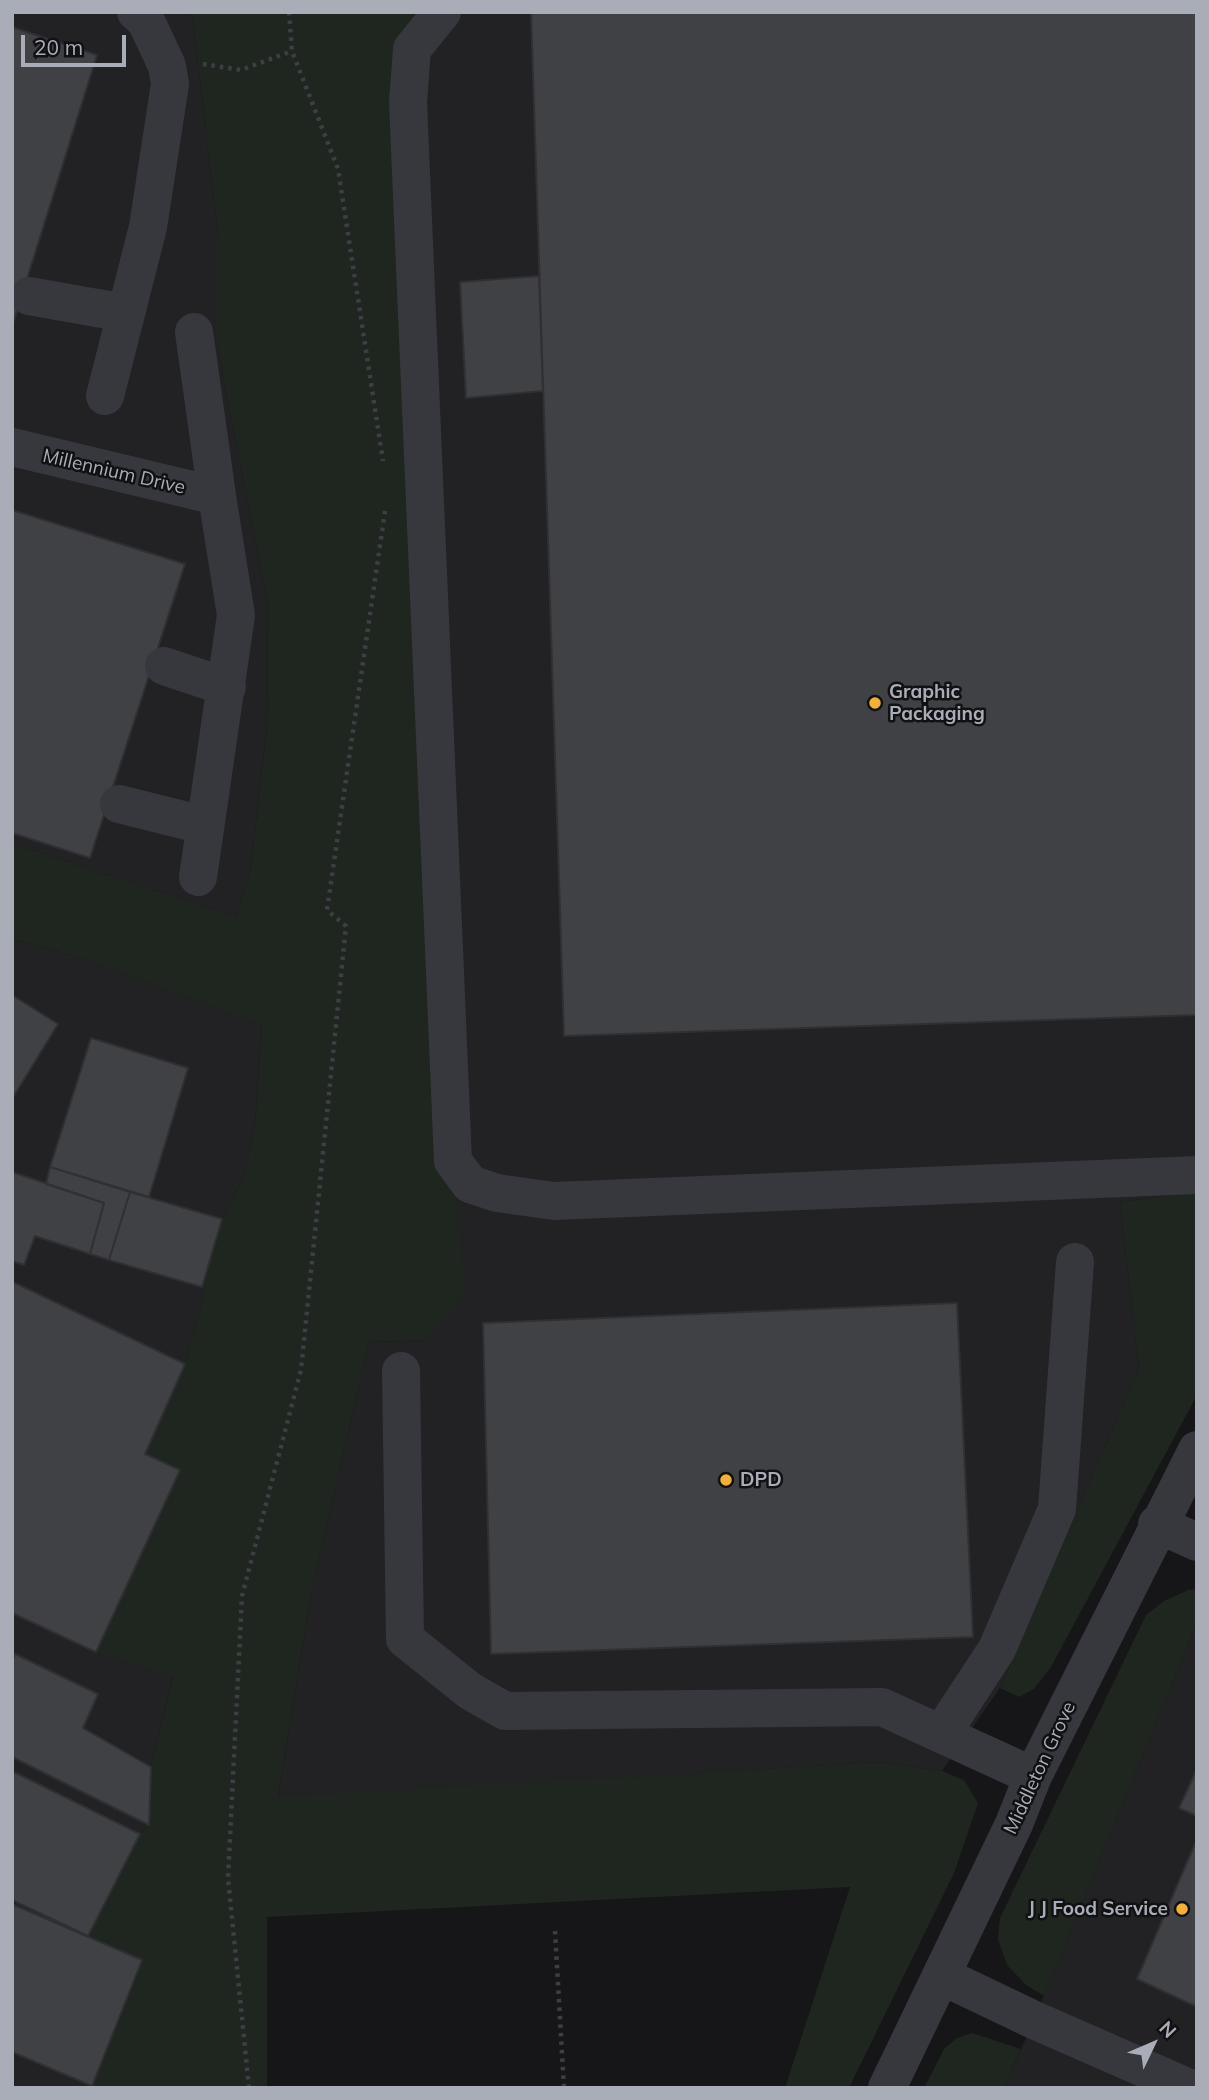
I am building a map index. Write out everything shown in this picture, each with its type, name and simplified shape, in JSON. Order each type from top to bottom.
[{"type":"street","points":[[105,396],[148,226],[169,75],[146,21],[136,12]]},
{"type":"street","points":[[442,12],[412,48],[408,102],[453,1161],[470,1184],[497,1193],[554,1201],[1197,1175]]},
{"type":"street","points":[[29,296],[125,313]]},
{"type":"street","name":"Millennium Drive","points":[[194,332],[236,615],[227,687],[203,825],[198,877]]},
{"type":"street","name":"Millennium Drive","points":[[12,447],[217,496]]},
{"type":"street","points":[[163,666],[227,687]]},
{"type":"street","points":[[119,804],[203,825]]},
{"type":"street","points":[[942,1733],[997,1649],[1057,1509],[1075,1262]]},
{"type":"street","points":[[401,1371],[405,1640],[471,1691],[505,1711],[882,1707],[1033,1776]]},
{"type":"street","name":"Middleton Grove","points":[[887,2088],[1014,1824],[1033,1776],[1157,1524],[1197,1450]]},
{"type":"street","points":[[1157,1524],[1197,1542]]},
{"type":"street","points":[[942,1976],[1151,2080],[1189,2088]]},
{"type":"path","points":[[289,12],[292,51],[338,169],[384,465]]},
{"type":"path","points":[[169,75],[207,64],[241,70],[292,51]]},
{"type":"path","points":[[250,2088],[228,1878],[242,1596],[301,1370],[346,926],[327,909],[386,506]]},
{"type":"path","points":[[555,1931],[564,2088]]},
{"type":"shaded area","points":[[12,12],[189,12],[193,19],[218,235],[218,350],[268,605],[267,728],[250,871],[236,917],[12,843]]},
{"type":"shaded area","points":[[189,12],[442,12],[412,49],[453,1161],[465,1294],[428,1340],[369,1342],[311,1594],[278,1797],[881,1762],[942,1771],[964,1780],[978,1803],[954,1873],[849,2088],[785,2088],[850,1887],[267,1917],[267,2088],[91,2088],[142,1960],[88,1936],[140,1834],[149,1825],[151,1767],[173,1677],[96,1652],[180,1470],[145,1454],[185,1364],[204,1296],[202,1287],[222,1219],[243,1178],[255,1125],[262,1024],[71,955],[12,939],[12,843],[236,917],[250,871],[267,729],[268,605],[218,350],[218,235],[193,19]]},
{"type":"shaded area","points":[[442,12],[1197,12],[1197,1192],[1120,1202],[1139,1368],[1000,1688],[942,1771],[881,1762],[278,1798],[311,1594],[369,1342],[428,1340],[453,1161],[408,102]]},
{"type":"shaded area","points":[[12,939],[71,955],[262,1023],[255,1125],[243,1178],[222,1219],[202,1286],[204,1296],[185,1364],[145,1453],[180,1470],[96,1652],[173,1676],[151,1767],[149,1825],[140,1834],[88,1935],[142,1960],[91,2088],[12,2088]]},
{"type":"shaded area","points":[[1197,1192],[1197,1395],[1051,1667],[1034,1689],[1019,1697],[1000,1688],[1139,1368],[1120,1202]]},
{"type":"shaded area","points":[[1197,1589],[1197,1623],[1044,1996],[1026,1985],[1007,1965],[998,1939],[1000,1918],[1146,1615],[1164,1601],[1188,1590]]},
{"type":"shaded area","points":[[1197,1623],[1197,2088],[1004,2088],[1034,2020]]},
{"type":"shaded area","points":[[972,2033],[1021,2049],[1004,2088],[924,2088],[944,2049],[957,2038]]},
{"type":"building","name":"Graphic Packaging","points":[[531,12],[1197,12],[1197,1015],[564,1036]]},
{"type":"building","points":[[12,27],[97,55],[12,327]]},
{"type":"building","points":[[539,276],[543,391],[466,398],[460,282]]},
{"type":"building","points":[[12,510],[185,564],[90,858],[12,833]]},
{"type":"building","points":[[12,995],[58,1024],[12,1099]]},
{"type":"building","points":[[91,1038],[188,1068],[149,1197],[50,1167]]},
{"type":"building","points":[[50,1167],[130,1192],[109,1260],[90,1254],[104,1203],[46,1184]]},
{"type":"building","points":[[12,1172],[104,1203],[90,1254],[35,1236],[24,1265],[12,1261]]},
{"type":"building","points":[[130,1192],[222,1219],[202,1287],[109,1260]]},
{"type":"building","points":[[13,1282],[185,1364],[145,1454],[180,1470],[96,1652],[12,1613]]},
{"type":"building","name":"DPD","points":[[957,1303],[973,1637],[491,1654],[483,1323]]},
{"type":"building","points":[[15,1654],[98,1694],[83,1728],[151,1767],[149,1825],[12,1757],[12,1661]]},
{"type":"building","points":[[1197,1769],[1197,1816],[1179,1808]]},
{"type":"building","points":[[12,1771],[140,1834],[88,1936],[12,1900]]},
{"type":"building","name":"J J Food Service","points":[[1197,1839],[1197,2007],[1137,1979]]},
{"type":"building","points":[[12,1904],[142,1960],[92,2086],[12,2052]]},
{"type":"place","name":"Graphic Packaging","points":[[875,703]]},
{"type":"place","name":"DPD","points":[[726,1480]]},
{"type":"place","name":"J J Food Service","points":[[1182,1909]]}]
